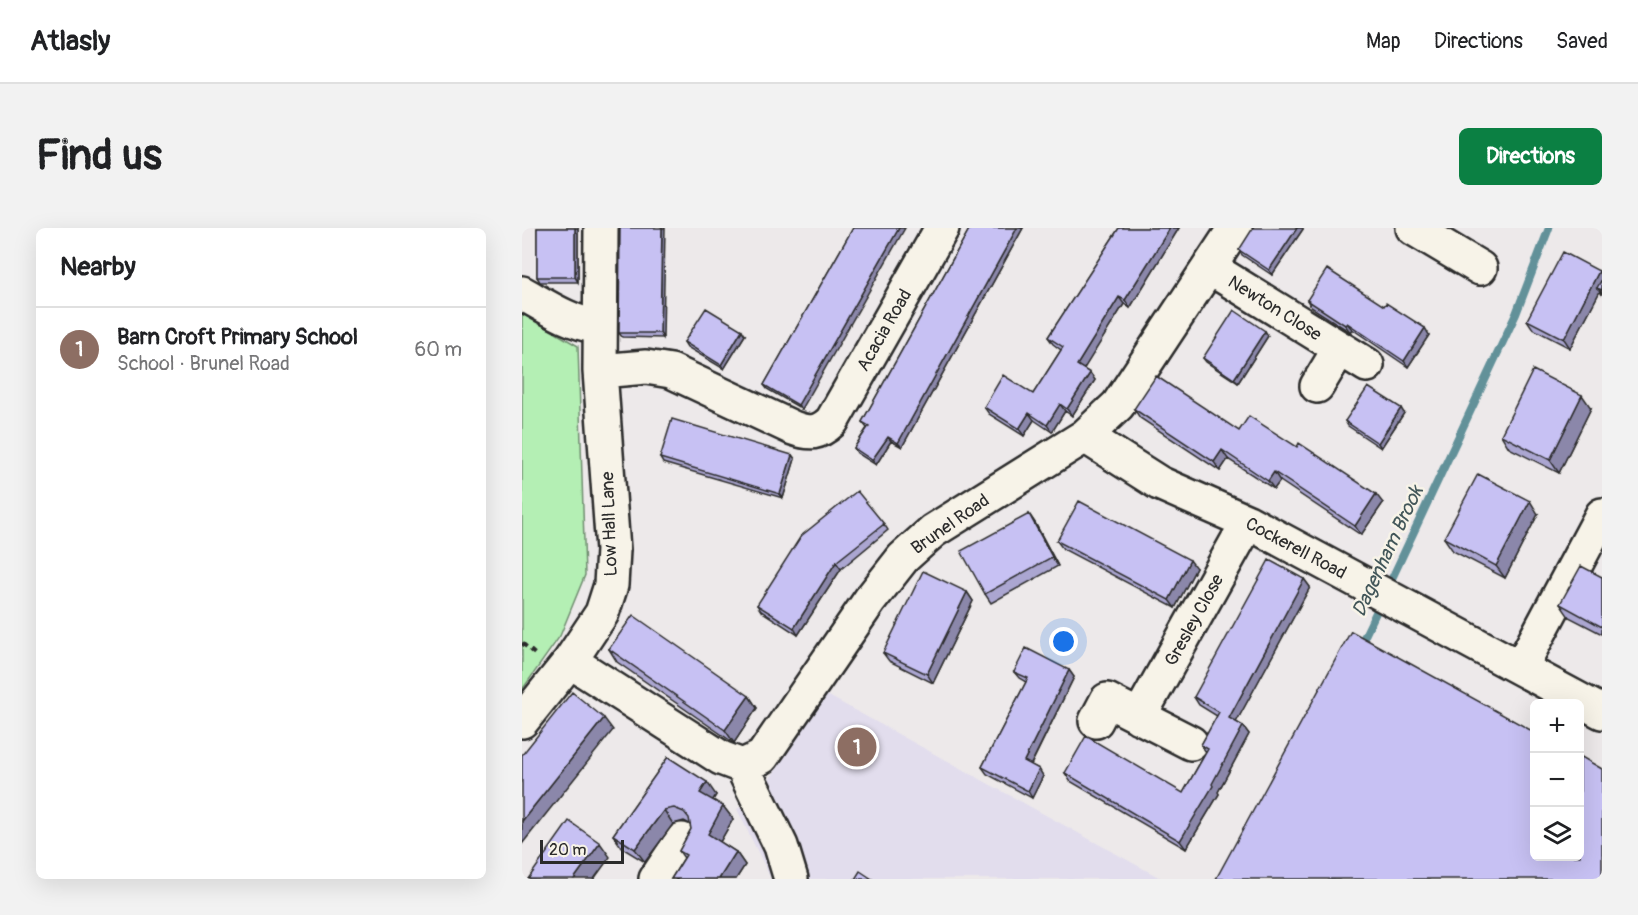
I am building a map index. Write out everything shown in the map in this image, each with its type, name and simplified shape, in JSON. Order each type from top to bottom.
[{"type":"street","name":"Low Hall Lane","points":[[522,721],[570,661],[602,613],[611,585],[613,550],[600,371],[601,228]]},
{"type":"street","name":"Acacia Road","points":[[600,371],[646,367],[671,371],[793,428],[809,434],[822,430],[832,421],[942,228]]},
{"type":"street","name":"Brunel Road","points":[[742,766],[762,757],[870,600],[903,558],[933,531],[1085,436],[1118,405],[1235,228]]},
{"type":"street","points":[[1413,228],[1479,268]]},
{"type":"street","name":"Newton Close","points":[[1210,268],[1367,365]]},
{"type":"street","points":[[522,293],[555,313],[584,325],[599,327]]},
{"type":"street","name":"Newton Close","points":[[1317,386],[1340,348]]},
{"type":"street","name":"Cockerell Road","points":[[1085,436],[1158,483],[1248,522],[1602,712]]},
{"type":"street","points":[[1521,667],[1602,515]]},
{"type":"street","name":"Gresley Close","points":[[1139,717],[1248,522]]},
{"type":"street","points":[[570,661],[721,758],[742,766],[781,846],[791,879]]},
{"type":"street","points":[[1096,721],[1107,700],[1191,743]]},
{"type":"street","points":[[656,879],[682,840]]},
{"type":"shaded area","points":[[827,695],[1162,879],[771,879],[737,809],[756,799]]},
{"type":"green space","points":[[522,313],[578,346],[585,575],[560,636],[522,690]]},
{"type":"building","points":[[537,228],[575,228],[575,277],[537,277]]},
{"type":"building","points":[[620,228],[662,228],[660,333],[619,333]]},
{"type":"building","points":[[853,228],[899,228],[798,405],[764,385]]},
{"type":"building","points":[[970,228],[1017,228],[898,443],[888,437],[872,460],[854,448],[869,426],[862,422]]},
{"type":"building","points":[[1119,228],[1170,228],[1125,300],[1119,297],[1077,365],[1090,373],[1067,409],[1060,404],[1047,425],[1029,413],[1019,429],[984,407],[1003,375],[1033,394],[1063,347],[1048,337]]},
{"type":"building","points":[[1253,228],[1297,228],[1269,270],[1239,250]]},
{"type":"building","points":[[1563,252],[1599,271],[1564,339],[1527,320]]},
{"type":"building","points":[[1327,269],[1384,306],[1386,303],[1425,328],[1404,361],[1347,323],[1345,325],[1307,300]]},
{"type":"building","points":[[1602,279],[1602,290],[1597,288]]},
{"type":"building","points":[[706,308],[742,330],[721,365],[684,342]]},
{"type":"building","points":[[1234,310],[1265,331],[1234,379],[1203,358]]},
{"type":"building","points":[[1533,370],[1582,395],[1550,460],[1501,435]]},
{"type":"building","points":[[1156,376],[1239,431],[1249,416],[1297,447],[1299,443],[1376,494],[1355,526],[1274,472],[1268,481],[1222,450],[1214,462],[1134,409]]},
{"type":"building","points":[[1368,387],[1401,408],[1378,443],[1345,421]]},
{"type":"building","points":[[672,419],[792,455],[780,494],[660,458]]},
{"type":"building","points":[[1478,474],[1530,501],[1496,566],[1444,538]]},
{"type":"building","points":[[857,491],[884,524],[836,562],[794,628],[757,605],[801,536]]},
{"type":"building","points":[[1079,501],[1190,560],[1169,600],[1057,541]]},
{"type":"building","points":[[1029,514],[1052,557],[985,594],[961,551]]},
{"type":"building","points":[[1269,560],[1304,579],[1229,718],[1243,726],[1213,786],[1180,841],[1065,773],[1086,736],[1183,793],[1208,749],[1201,745],[1219,712],[1194,697]]},
{"type":"building","points":[[1581,566],[1602,577],[1602,627],[1560,604]]},
{"type":"building","points":[[923,571],[967,592],[927,674],[883,653]]},
{"type":"building","points":[[633,615],[749,696],[725,730],[609,649]]},
{"type":"building","points":[[1351,631],[1530,730],[1530,861],[1584,861],[1584,758],[1602,769],[1602,879],[1216,879]]},
{"type":"building","points":[[1026,648],[1069,670],[1024,761],[1039,769],[1028,791],[982,767],[1028,678],[1014,672]]},
{"type":"building","points":[[572,692],[604,718],[522,821],[522,755]]},
{"type":"building","points":[[668,757],[707,782],[700,793],[723,806],[708,834],[736,852],[719,879],[671,879],[686,855],[679,851],[691,829],[689,818],[684,812],[674,808],[664,810],[635,849],[613,835]]},
{"type":"building","points":[[569,821],[600,843],[574,879],[528,879]]},
{"type":"building","points":[[860,871],[872,879],[855,879]]},
{"type":"waterway","name":"Dagenham Brook","points":[[1387,589],[1516,314],[1549,228]]},
{"type":"waterway","name":"Dagenham Brook","points":[[1359,648],[1382,600]]},
{"type":"place","name":"Barn Croft Primary School","points":[[857,747]]}]
